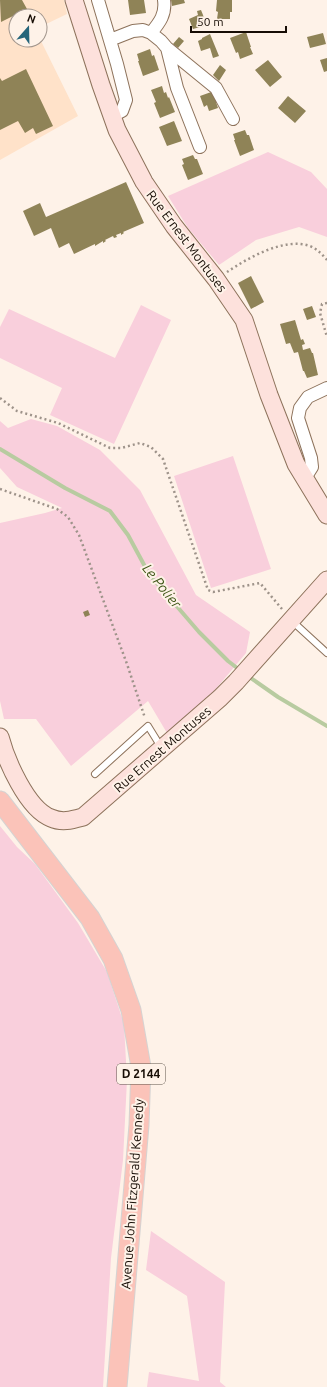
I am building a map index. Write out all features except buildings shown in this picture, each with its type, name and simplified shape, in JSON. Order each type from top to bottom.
[{"type":"main road","name":"Avenue John Fitzgerald Kennedy","points":[[0,801],[90,918],[113,959],[131,1010],[141,1067],[139,1125],[117,1387]]},
{"type":"street","name":"Rue Ernest Montuses","points":[[74,0],[117,130],[144,182],[174,226],[216,279],[244,320],[269,395],[296,464],[327,515]]},
{"type":"street","points":[[98,0],[126,100],[122,111],[112,116]]},
{"type":"street","points":[[151,32],[160,22],[165,8],[164,0]]},
{"type":"street","points":[[110,40],[132,31],[144,30],[151,32],[167,48],[216,88],[233,119]]},
{"type":"street","points":[[167,48],[177,88],[200,148]]},
{"type":"street","points":[[305,478],[312,467],[311,458],[298,418],[300,408],[308,397],[327,388]]},
{"type":"street","name":"Rue Ernest Montuses","points":[[0,737],[4,750],[19,783],[37,809],[50,818],[64,822],[84,817],[220,698],[327,580]]},
{"type":"lane","points":[[291,620],[327,653]]},
{"type":"lane","points":[[95,774],[148,726],[162,748]]},
{"type":"path","points":[[216,279],[263,251],[292,244],[310,246],[320,252],[327,260]]},
{"type":"path","points":[[327,303],[322,304],[320,314],[327,337]]},
{"type":"path","points":[[0,398],[17,411],[58,423],[110,448],[121,448],[140,443],[151,447],[163,459],[208,590],[213,592],[260,583],[291,620]]},
{"type":"path","points":[[0,489],[57,509],[68,517],[79,535],[127,664],[148,726]]},
{"type":"shaded area","points":[[0,0],[64,0],[67,14],[48,23],[48,8],[8,8],[8,48],[44,48],[78,116],[0,160]]},
{"type":"shaded area","points":[[268,152],[311,172],[327,189],[327,237],[299,227],[256,240],[219,265],[188,228],[168,196]]},
{"type":"shaded area","points":[[141,305],[171,320],[114,444],[50,415],[62,388],[0,358],[0,327],[9,309],[115,358]]},
{"type":"shaded area","points":[[31,419],[57,426],[100,450],[140,490],[196,595],[250,632],[246,653],[214,691],[167,733],[148,701],[71,766],[36,719],[4,719],[0,701],[0,523],[62,508],[17,487],[0,468],[0,421],[8,428]]},
{"type":"shaded area","points":[[233,456],[271,569],[211,588],[174,476]]},
{"type":"shaded area","points":[[0,826],[17,847],[35,864],[78,923],[107,972],[124,1024],[127,1080],[123,1160],[111,1258],[103,1387],[0,1387]]},
{"type":"shaded area","points":[[151,1231],[225,1282],[220,1382],[226,1387],[147,1387],[149,1372],[199,1381],[187,1296],[146,1270]]},
{"type":"waterway","name":"Le Polier","points":[[0,449],[65,488],[110,511],[128,535],[149,574],[199,632],[228,661],[241,671]]},
{"type":"waterway","name":"Le Polier","points":[[248,676],[278,697],[327,726]]}]
